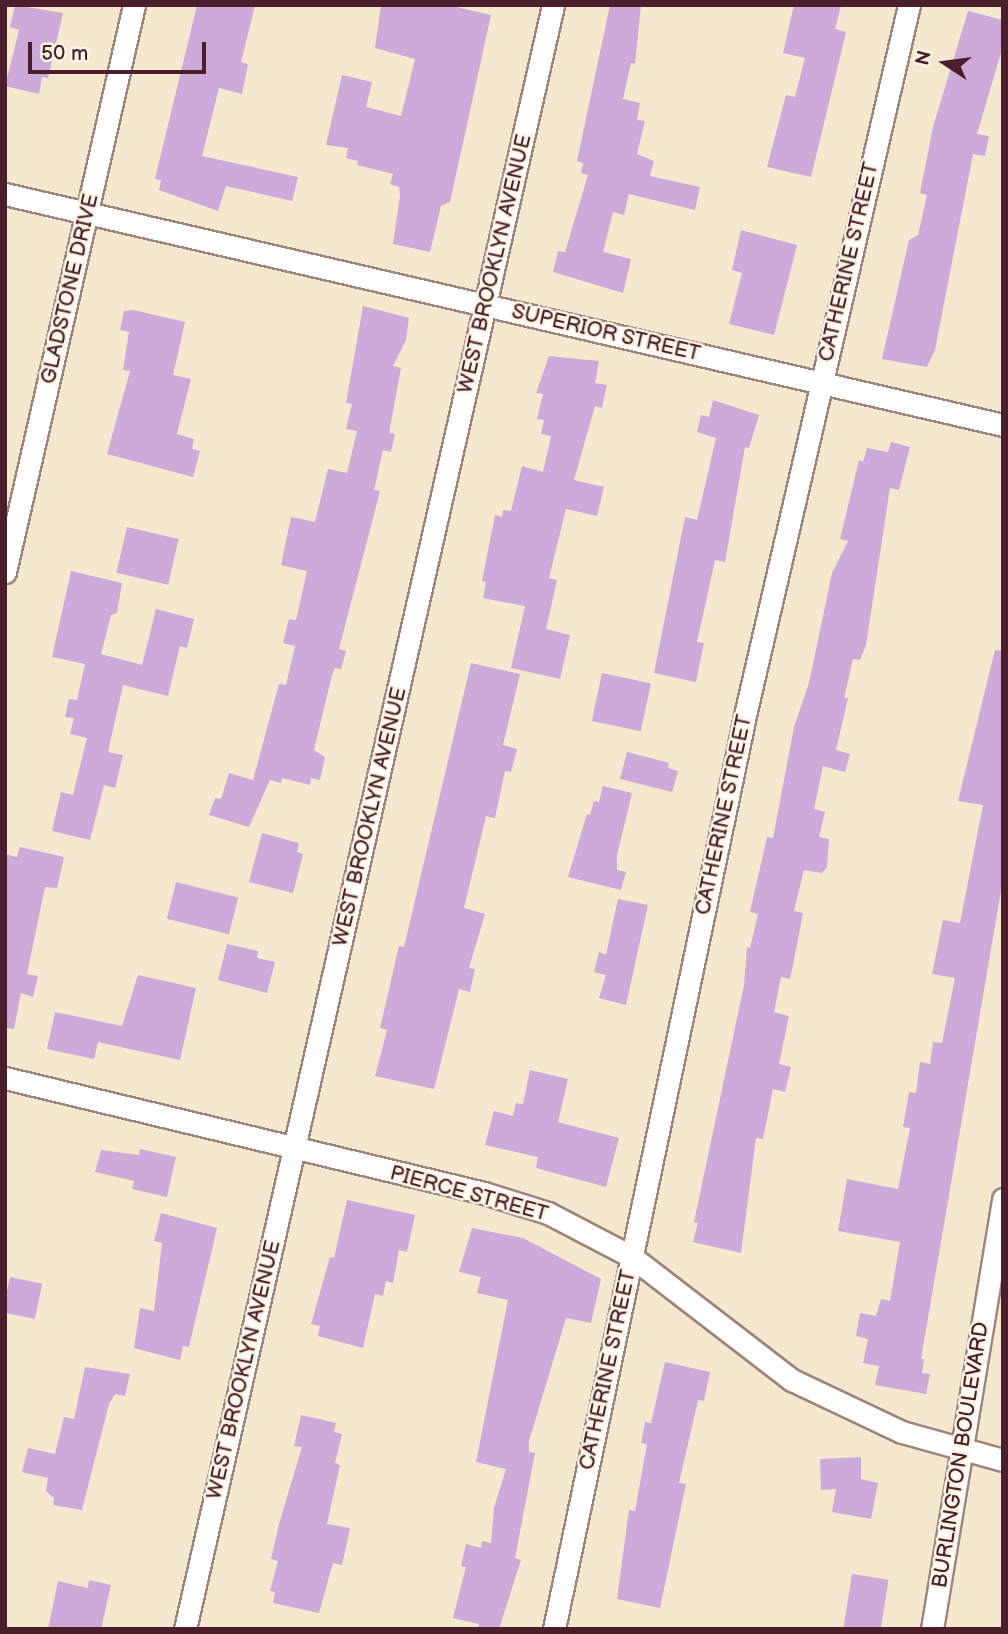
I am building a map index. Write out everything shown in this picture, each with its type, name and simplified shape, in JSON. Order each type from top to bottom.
[{"type":"street","name":"GLADSTONE DRIVE","points":[[5,572],[134,5]]},
{"type":"street","name":"WEST BROOKLYN AVENUE","points":[[185,1629],[553,5]]},
{"type":"street","name":"CATHERINE STREET","points":[[554,1629],[746,711],[909,5]]},
{"type":"street","name":"SUPERIOR STREET","points":[[5,194],[1003,425]]},
{"type":"street","name":"PIERCE STREET","points":[[5,1078],[294,1150],[484,1193],[548,1213],[632,1257],[792,1381],[852,1411],[962,1451],[1003,1460]]},
{"type":"street","name":"BURLINGTON BOULEVARD","points":[[932,1629],[1003,1199]]},
{"type":"building","points":[[15,5],[63,13],[48,78],[42,77],[39,94],[5,86],[19,30],[10,27]]},
{"type":"building","points":[[197,5],[255,5],[241,62],[248,64],[242,94],[219,88],[202,156],[298,177],[292,201],[226,186],[218,211],[159,190],[161,180],[155,179]]},
{"type":"building","points":[[381,5],[448,5],[491,15],[450,202],[441,206],[430,252],[393,244],[400,196],[399,187],[390,184],[393,174],[357,165],[358,161],[346,158],[348,148],[326,145],[342,75],[372,82],[366,107],[401,116],[415,59],[375,48]]},
{"type":"building","points":[[610,5],[641,5],[635,64],[631,63],[623,99],[640,103],[637,120],[645,121],[637,154],[654,161],[650,176],[700,187],[695,210],[629,194],[624,215],[613,212],[603,252],[631,259],[623,293],[553,272],[558,251],[565,252],[588,175],[581,173],[583,163],[577,161]]},
{"type":"building","points":[[794,5],[841,5],[835,29],[846,32],[811,177],[767,167],[786,95],[795,97],[805,58],[783,53]]},
{"type":"building","points":[[968,11],[1003,20],[1003,46],[977,134],[989,136],[985,156],[973,154],[935,350],[927,367],[882,359],[909,240],[918,235],[927,195],[920,193],[933,127]]},
{"type":"building","points":[[741,230],[797,245],[774,335],[729,324],[742,273],[732,270]]},
{"type":"building","points":[[363,306],[409,318],[406,340],[393,366],[401,368],[389,433],[395,434],[391,452],[383,450],[374,490],[380,491],[339,649],[346,651],[341,669],[335,668],[332,675],[314,750],[325,757],[320,780],[311,778],[310,785],[282,778],[281,783],[270,780],[249,827],[209,815],[215,798],[221,799],[229,773],[253,780],[279,684],[286,685],[295,646],[283,643],[289,619],[296,620],[307,571],[281,565],[291,517],[315,522],[328,469],[347,473],[357,431],[346,429],[352,404],[346,403]]},
{"type":"building","points":[[134,310],[185,322],[173,375],[191,379],[177,434],[194,439],[192,449],[200,451],[193,477],[107,454],[130,371],[123,370],[129,332],[120,330],[124,311]]},
{"type":"building","points":[[549,356],[599,361],[595,383],[607,385],[602,408],[595,406],[574,480],[604,487],[597,516],[566,509],[549,578],[557,580],[546,629],[570,635],[560,679],[511,668],[525,606],[483,598],[486,582],[482,581],[495,515],[502,517],[503,510],[511,511],[522,466],[543,472],[551,436],[541,434],[544,420],[537,419],[543,394],[536,393]]},
{"type":"building","points":[[713,400],[759,415],[749,448],[745,447],[725,562],[715,560],[697,642],[704,643],[696,682],[654,673],[685,517],[697,520],[716,438],[697,432],[701,415],[709,417]]},
{"type":"building","points":[[891,442],[910,447],[899,490],[890,488],[866,645],[860,660],[853,659],[844,698],[848,698],[836,750],[850,754],[845,772],[823,766],[814,809],[825,812],[819,837],[829,839],[827,867],[822,873],[804,870],[794,911],[803,913],[794,960],[790,979],[781,977],[774,1012],[789,1016],[779,1064],[791,1067],[785,1092],[773,1089],[763,1139],[756,1138],[741,1253],[693,1242],[698,1223],[694,1222],[744,985],[747,947],[750,948],[758,914],[750,912],[767,837],[773,838],[794,727],[809,683],[832,573],[848,541],[840,539],[859,460],[863,462],[867,448],[888,452]]},
{"type":"building","points":[[127,527],[179,539],[168,585],[116,573]]},
{"type":"building","points":[[71,571],[122,583],[117,613],[111,615],[101,654],[142,665],[156,609],[194,619],[187,648],[180,646],[168,696],[123,685],[108,752],[123,755],[115,788],[104,785],[90,840],[52,831],[61,792],[73,795],[87,738],[70,734],[74,718],[65,717],[69,699],[77,700],[85,664],[52,657]]},
{"type":"building","points":[[995,650],[1003,651],[1003,879],[921,1359],[924,1359],[922,1373],[930,1374],[926,1394],[875,1385],[879,1366],[863,1363],[868,1339],[856,1336],[860,1313],[876,1316],[881,1299],[890,1301],[900,1242],[838,1231],[847,1179],[898,1189],[910,1128],[903,1127],[909,1092],[916,1093],[920,1062],[930,1064],[933,1042],[942,1043],[955,978],[932,974],[943,920],[960,923],[983,805],[958,801]]},
{"type":"building","points":[[471,663],[520,674],[503,745],[517,749],[511,772],[505,771],[495,818],[486,816],[464,908],[485,914],[469,968],[475,969],[470,992],[459,989],[434,1089],[375,1076],[387,1030],[380,1028],[399,946],[404,947]]},
{"type":"building","points":[[602,673],[651,683],[641,731],[592,721]]},
{"type":"building","points":[[627,752],[669,763],[668,768],[678,771],[672,792],[620,779]]},
{"type":"building","points":[[603,786],[632,793],[617,855],[617,870],[626,872],[621,890],[568,877],[587,814],[590,815],[594,801],[599,802]]},
{"type":"building","points":[[262,833],[299,843],[297,852],[303,854],[293,893],[249,882]]},
{"type":"building","points":[[20,847],[64,857],[57,888],[45,887],[27,974],[38,976],[33,997],[21,993],[14,1029],[5,1028],[5,854],[17,857]]},
{"type":"building","points":[[176,882],[238,897],[229,934],[167,919]]},
{"type":"building","points":[[618,899],[648,905],[626,1005],[599,998],[606,975],[594,972],[599,952],[606,955]]},
{"type":"building","points":[[227,944],[258,951],[257,958],[275,962],[267,993],[218,980]]},
{"type":"building","points":[[138,975],[196,988],[180,1060],[98,1042],[94,1059],[47,1049],[55,1012],[122,1026]]},
{"type":"building","points":[[530,1070],[568,1079],[558,1122],[619,1138],[606,1187],[536,1168],[538,1157],[485,1145],[494,1111],[513,1116],[516,1103],[523,1104]]},
{"type":"building","points":[[140,1149],[176,1157],[167,1197],[132,1189],[134,1181],[95,1172],[101,1150],[139,1155]]},
{"type":"building","points":[[347,1200],[415,1215],[407,1252],[399,1250],[393,1283],[386,1281],[383,1296],[375,1294],[363,1348],[318,1336],[320,1326],[311,1324],[330,1257],[334,1258]]},
{"type":"building","points":[[161,1213],[217,1228],[189,1347],[183,1346],[180,1360],[134,1348],[140,1308],[154,1311],[162,1243],[154,1241]]},
{"type":"building","points":[[472,1228],[523,1238],[601,1279],[591,1323],[566,1318],[529,1441],[529,1452],[535,1453],[515,1558],[521,1560],[499,1629],[478,1629],[479,1624],[453,1618],[466,1567],[461,1566],[466,1544],[481,1548],[482,1541],[491,1543],[494,1508],[506,1469],[476,1462],[508,1300],[477,1293],[481,1277],[459,1272]]},
{"type":"building","points":[[10,1277],[42,1284],[35,1319],[5,1313]]},
{"type":"building","points":[[665,1362],[710,1372],[704,1401],[698,1400],[679,1483],[686,1484],[660,1608],[617,1599],[629,1510],[635,1511],[647,1444],[641,1443],[645,1422],[651,1423]]},
{"type":"building","points":[[85,1367],[130,1374],[125,1396],[115,1394],[109,1404],[82,1510],[53,1505],[54,1498],[46,1491],[48,1478],[22,1472],[28,1448],[55,1454],[64,1417],[74,1419]]},
{"type":"building","points":[[301,1415],[336,1423],[334,1432],[342,1434],[335,1463],[340,1465],[327,1524],[350,1528],[342,1565],[333,1563],[319,1613],[273,1603],[275,1592],[270,1591],[278,1561],[271,1559],[302,1447],[294,1446]]},
{"type":"building","points":[[861,1457],[861,1479],[878,1483],[871,1519],[832,1512],[836,1489],[821,1490],[820,1459]]},
{"type":"building","points":[[852,1574],[889,1580],[881,1629],[843,1629]]},
{"type":"building","points":[[89,1580],[111,1585],[101,1629],[48,1629],[58,1581],[88,1588]]}]
